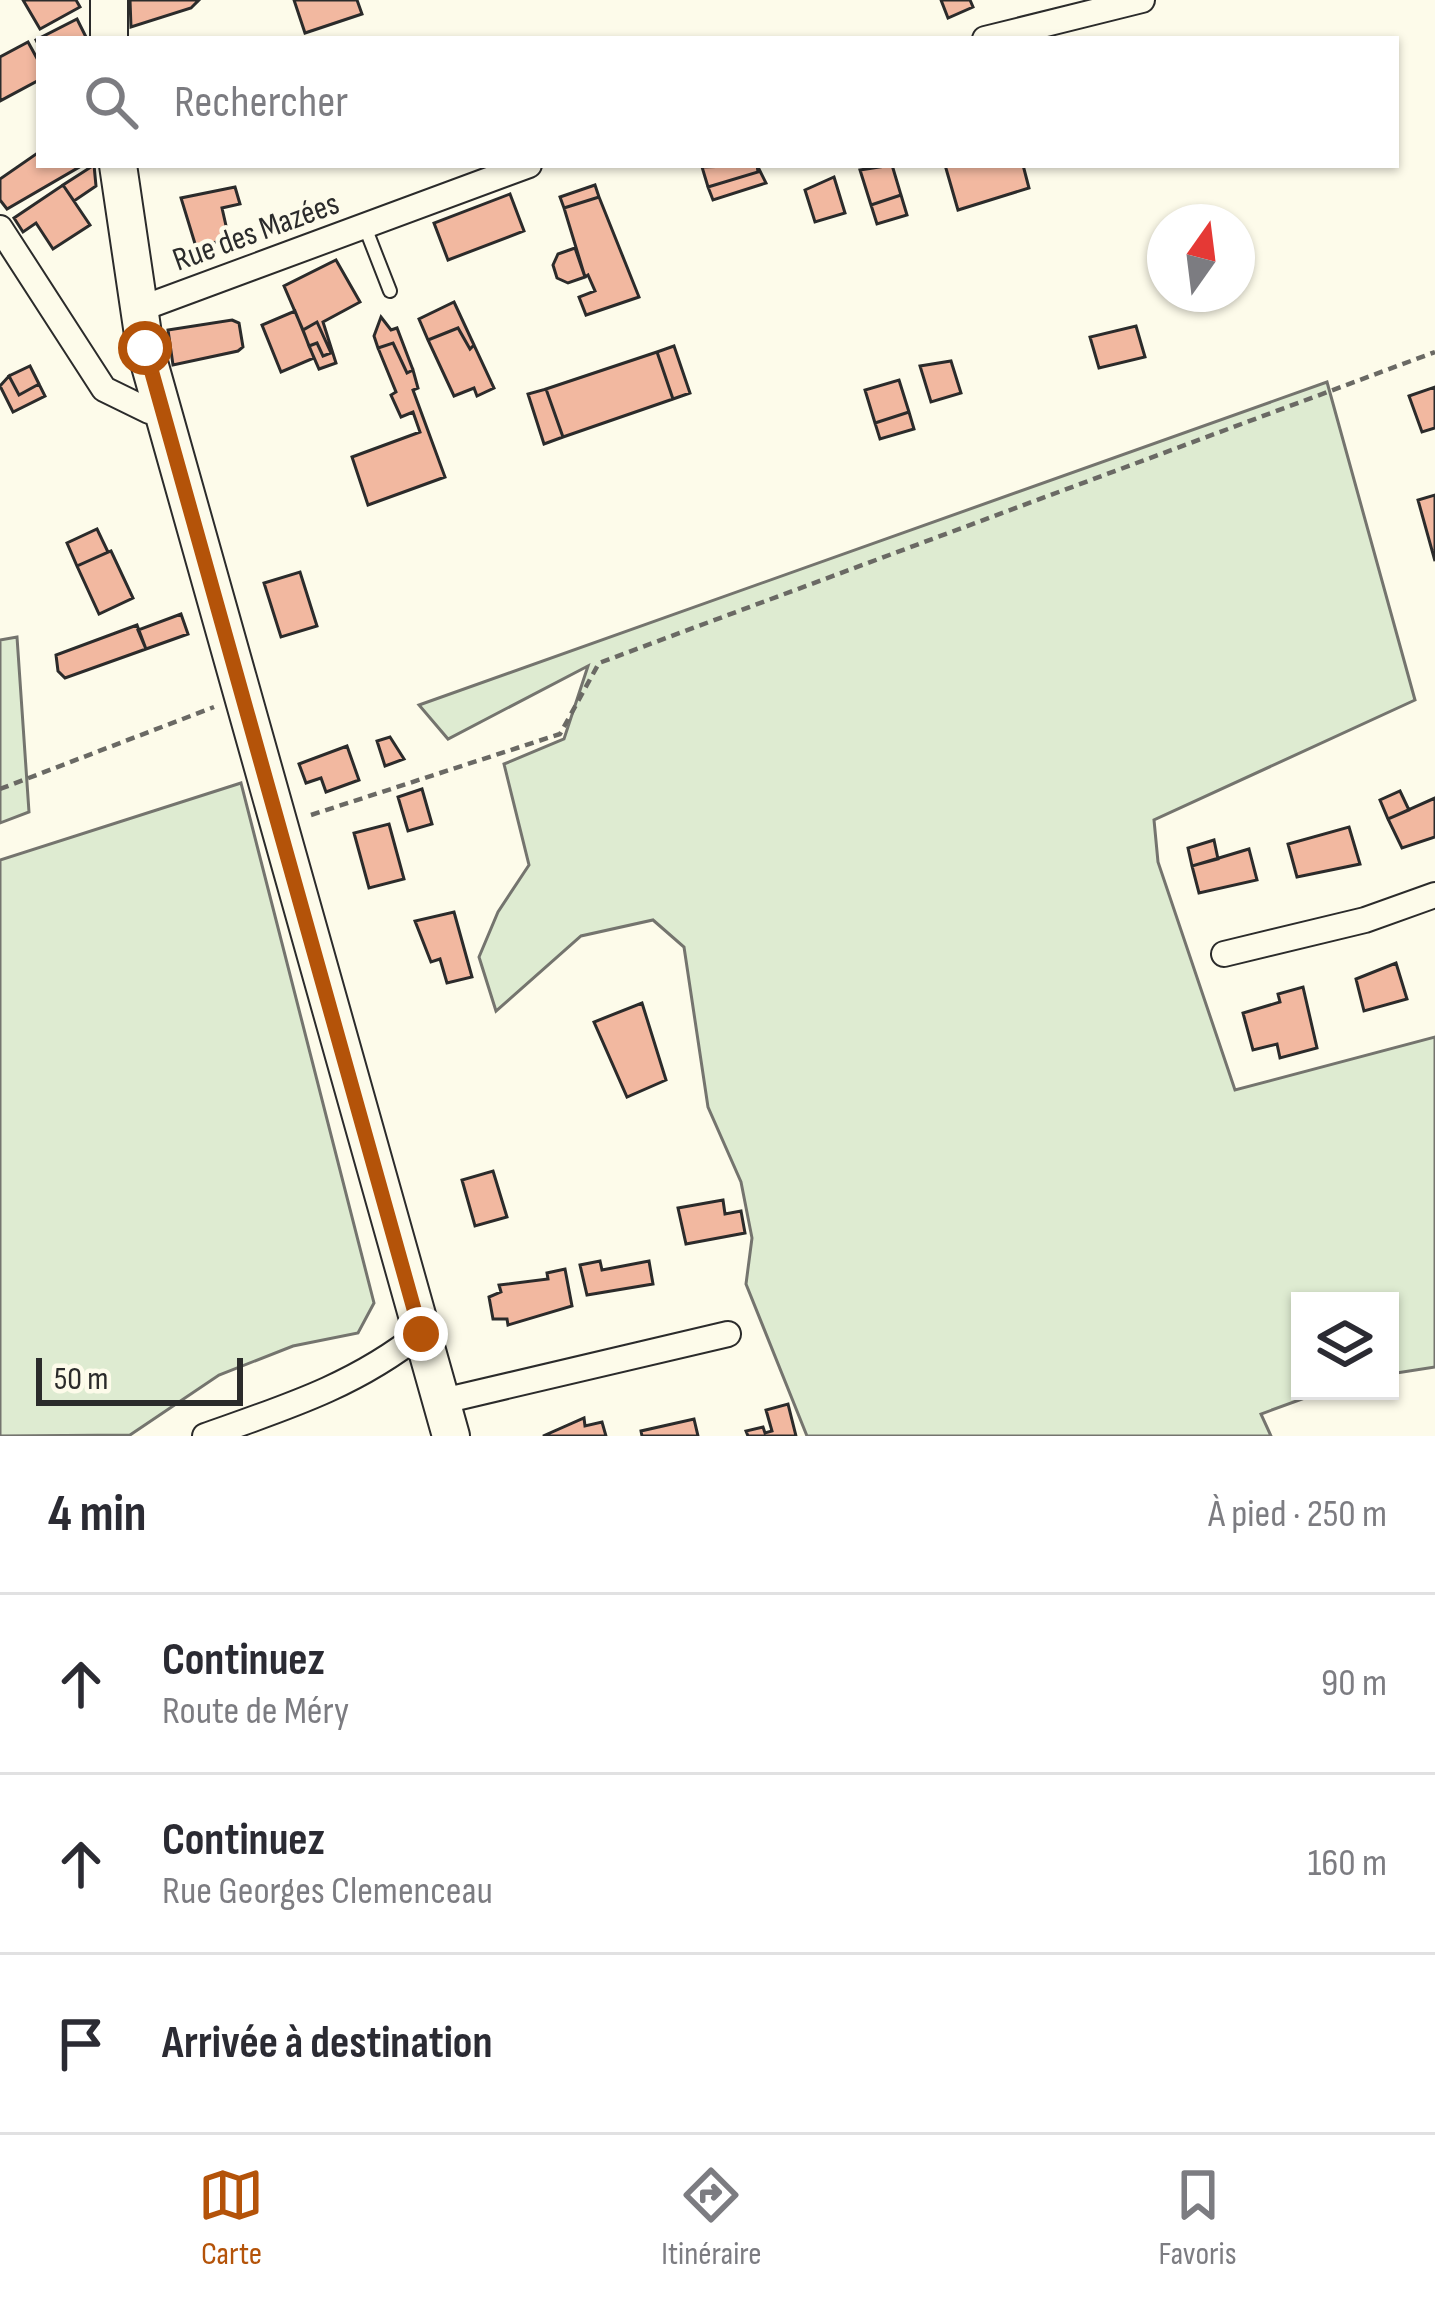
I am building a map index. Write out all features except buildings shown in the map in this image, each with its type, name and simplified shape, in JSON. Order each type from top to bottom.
[{"type":"main road","points":[[109,0],[109,36]]},
{"type":"main road","points":[[118,168],[140,309],[161,406],[447,1419]]},
{"type":"street","points":[[998,36],[1142,0]]},
{"type":"street","name":"Rue des Mazées","points":[[140,309],[521,168]]},
{"type":"street","points":[[0,228],[104,389],[149,411],[161,406]]},
{"type":"street","points":[[1224,954],[1365,920],[1435,895]]},
{"type":"street","points":[[206,1436],[340,1389],[377,1369],[421,1334]]},
{"type":"street","points":[[447,1419],[728,1334]]},
{"type":"lane","points":[[365,227],[390,291]]},
{"type":"path","points":[[278,826],[560,734],[599,663],[1435,352]]},
{"type":"path","points":[[0,789],[242,697]]},
{"type":"green space","points":[[1327,382],[1415,700],[1154,820],[1158,862],[1235,1090],[1435,1037],[1435,1367],[1399,1373],[1399,1292],[1291,1292],[1291,1400],[1299,1400],[1261,1414],[1271,1436],[807,1436],[746,1284],[752,1238],[741,1182],[708,1107],[684,947],[653,920],[581,936],[496,1011],[479,957],[498,912],[529,865],[504,764],[564,739],[588,666],[448,739],[419,705]]},
{"type":"green space","points":[[17,637],[29,812],[0,823],[0,640]]},
{"type":"green space","points":[[241,783],[374,1303],[358,1333],[293,1346],[219,1375],[130,1435],[0,1436],[0,860]]},
{"type":"route","points":[[145,348],[421,1334]]}]
